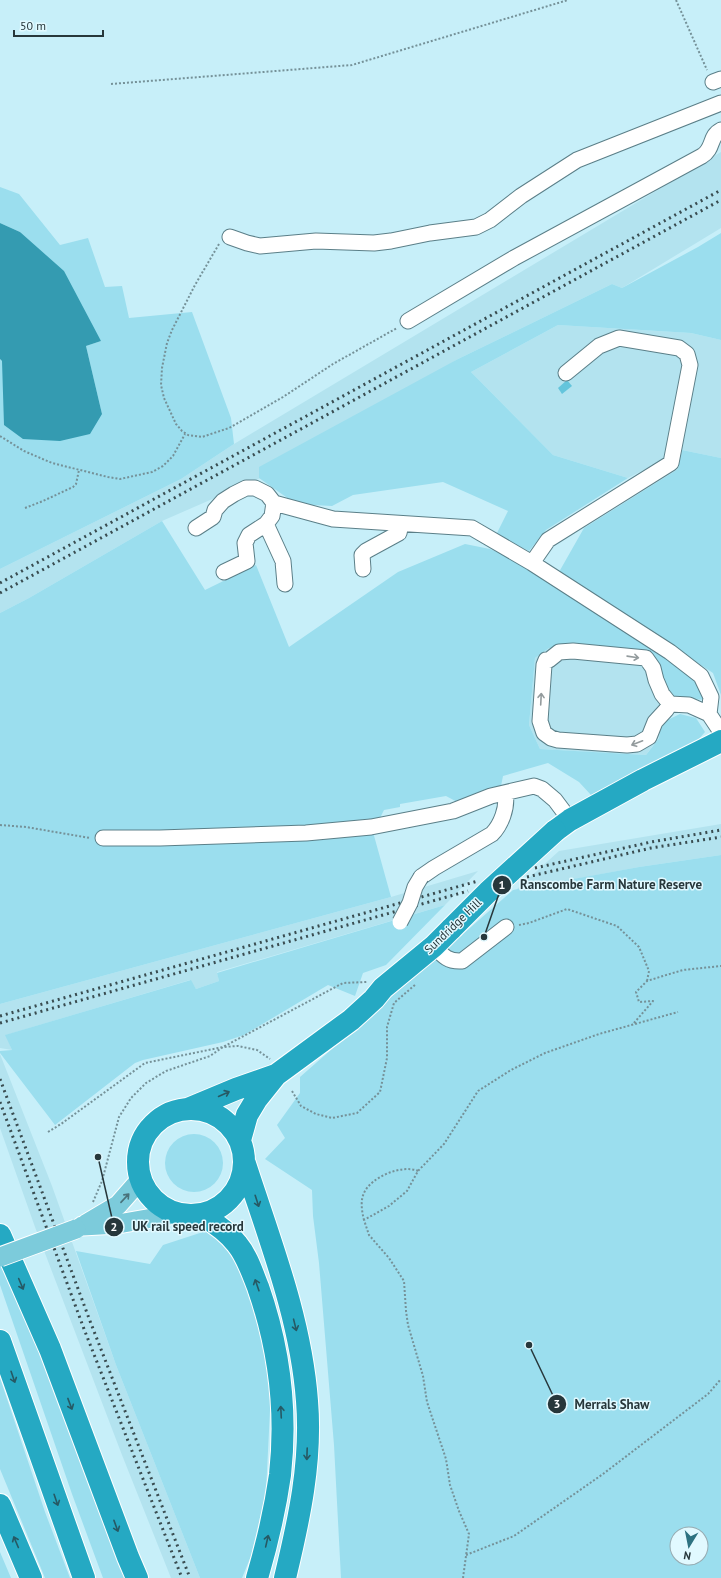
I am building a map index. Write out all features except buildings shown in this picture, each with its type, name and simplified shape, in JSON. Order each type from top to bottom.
[{"type":"highway","name":"Sundridge Hill","points":[[188,1109],[236,1089],[351,1020],[374,999],[383,988],[434,946],[488,892],[562,825],[643,780],[721,741]]},
{"type":"highway","name":"Sundridge Hill","points":[[240,1140],[247,1116],[273,1067]]},
{"type":"highway","points":[[245,1164],[241,1181],[232,1197],[219,1208],[202,1215],[189,1216],[175,1214],[156,1203],[148,1195],[140,1180],[137,1164],[139,1148],[146,1132],[157,1120],[172,1112],[188,1109],[204,1110],[218,1116],[231,1127],[240,1140],[244,1152],[245,1164],[293,1316],[304,1367],[308,1402],[306,1466],[303,1496],[285,1578]]},
{"type":"highway","points":[[202,1215],[226,1232],[238,1244],[244,1254],[251,1269],[264,1307],[275,1354],[281,1396],[282,1446],[280,1475],[266,1548],[257,1578]]},
{"type":"highway","points":[[0,1235],[50,1349],[128,1557],[138,1578]]},
{"type":"highway","points":[[0,1341],[84,1578]]},
{"type":"highway","points":[[0,1505],[31,1578]]},
{"type":"main road","points":[[0,1257],[79,1228],[118,1204],[140,1180]]},
{"type":"main road","points":[[79,1228],[118,1224],[175,1214]]},
{"type":"lane","points":[[230,237],[260,246],[322,241],[374,242],[391,241],[430,233],[476,227],[490,220],[526,192],[577,160],[721,103]]},
{"type":"lane","points":[[408,321],[514,258],[702,156],[708,150],[714,134],[721,130]]},
{"type":"lane","points":[[532,562],[548,540],[670,462],[690,365],[687,354],[679,348],[619,338],[599,346],[566,373]]},
{"type":"lane","points":[[196,528],[213,517],[215,510],[223,501],[246,488],[254,488],[262,490],[274,502],[333,519],[472,528],[532,562],[670,652],[701,676],[711,697],[709,714]]},
{"type":"lane","points":[[224,572],[247,561],[245,543],[249,535],[266,524],[272,516],[274,502]]},
{"type":"lane","points":[[266,524],[283,561],[285,584]]},
{"type":"lane","points":[[363,569],[362,555],[366,551],[399,533],[401,524]]},
{"type":"lane","points":[[670,704],[655,722],[649,737],[635,744],[625,745],[554,739],[543,731],[540,721],[544,663],[546,660],[549,660],[559,652],[573,651],[646,658],[653,668],[662,694],[670,704],[689,705],[709,714],[721,732]]},
{"type":"lane","points":[[103,838],[306,833],[342,830],[389,824],[446,813],[464,808],[489,797],[529,787],[539,787],[555,800],[562,825]]},
{"type":"lane","points":[[400,922],[410,903],[415,887],[421,877],[487,838],[495,831],[499,825],[506,804],[505,794]]},
{"type":"lane","points":[[434,946],[446,959],[454,962],[462,961],[506,927]]},
{"type":"path","points":[[111,84],[352,65],[568,0]]},
{"type":"path","points":[[676,0],[714,77]]},
{"type":"path","points":[[230,237],[225,235],[202,272],[176,322],[166,347],[161,372],[161,387],[174,421],[185,434],[193,437],[202,437],[229,428],[340,360],[408,321]]},
{"type":"path","points":[[0,436],[24,451],[45,461],[120,479],[152,472],[170,460],[185,434]]},
{"type":"path","points":[[25,508],[73,487],[76,484],[79,470]]},
{"type":"path","points":[[0,825],[26,827],[77,836],[103,838]]},
{"type":"path","points":[[506,927],[529,923],[567,909],[617,926],[639,947],[649,971],[647,981]]},
{"type":"path","points":[[633,1023],[653,1001],[639,1002],[636,992],[647,981],[683,970],[721,966]]},
{"type":"path","points":[[90,1206],[102,1181],[119,1117],[131,1098],[146,1083],[166,1071],[210,1056],[223,1047],[343,983],[371,982]]},
{"type":"path","points":[[292,1091],[301,1106],[316,1114],[332,1118],[357,1113],[380,1092],[387,1058],[386,1028],[394,1003],[417,984]]},
{"type":"path","points":[[364,1220],[389,1206],[407,1191],[418,1171],[444,1144],[478,1091],[511,1070],[545,1053],[633,1023],[678,1012]]},
{"type":"path","points":[[48,1132],[145,1063],[223,1047],[238,1046],[258,1050],[273,1067]]},
{"type":"path","points":[[418,1171],[411,1168],[388,1173],[368,1187],[363,1194],[361,1210],[369,1235],[389,1258],[404,1281],[408,1325],[423,1376],[427,1402],[446,1458],[450,1485],[456,1504],[469,1534],[463,1578]]},
{"type":"path","points":[[466,1555],[514,1536],[603,1474],[708,1394],[721,1379]]},
{"type":"shaded area","points":[[721,152],[721,228],[622,288],[612,284],[458,359],[288,466],[162,521],[29,598],[0,613],[0,569],[181,479],[234,444]]},
{"type":"shaded area","points":[[0,187],[19,194],[60,245],[88,238],[105,287],[122,286],[129,318],[192,312],[231,418],[234,444],[181,479],[0,569],[0,359],[102,414],[86,346],[101,341],[20,232],[0,223]]},
{"type":"shaded area","points":[[0,223],[20,232],[64,271],[101,341],[86,346],[102,414],[90,434],[60,441],[23,439],[4,425],[2,361],[0,359]]},
{"type":"shaded area","points":[[721,233],[721,340],[691,333],[558,325],[471,372],[553,455],[628,478],[546,530],[529,551],[496,535],[508,511],[443,482],[353,495],[332,506],[296,504],[259,478],[259,467],[458,359],[612,284],[622,288]]},
{"type":"shaded area","points":[[558,325],[691,333],[721,340],[721,458],[682,450],[628,478],[553,455],[471,372]]},
{"type":"shaded area","points":[[682,450],[721,458],[721,695],[713,673],[559,572],[584,528],[678,469]]},
{"type":"shaded area","points":[[162,521],[205,590],[256,565],[289,647],[398,572],[465,544],[490,549],[516,560],[697,678],[707,700],[676,698],[667,687],[651,656],[549,648],[535,658],[529,725],[540,749],[646,755],[659,738],[661,723],[680,714],[696,718],[705,732],[698,740],[591,795],[579,782],[548,763],[503,776],[501,786],[461,804],[446,796],[400,804],[400,807],[384,810],[373,832],[391,897],[0,1004],[0,613],[29,598]]},
{"type":"shaded area","points":[[549,648],[651,656],[667,687],[659,737],[646,755],[540,749],[529,725],[535,658]]},
{"type":"shaded area","points":[[721,824],[721,855],[639,867],[516,890],[559,851]]},
{"type":"shaded area","points":[[721,855],[721,1578],[341,1578],[334,1445],[319,1263],[313,1216],[312,1190],[265,1159],[285,1138],[277,1125],[300,1093],[300,1077],[513,890],[639,867]]},
{"type":"shaded area","points":[[478,871],[445,905],[217,972],[219,981],[196,989],[190,980],[6,1035],[12,1050],[0,1048],[0,1004],[391,897]]},
{"type":"shaded area","points":[[445,905],[386,965],[363,973],[355,996],[328,985],[244,1035],[223,1042],[135,1063],[55,1125],[0,1053],[0,1051],[12,1050],[5,1035],[191,980],[196,989],[219,981],[217,973]]},
{"type":"shaded area","points":[[0,1054],[52,1186],[116,1365],[200,1578],[171,1578],[122,1455],[35,1227],[0,1128]]},
{"type":"shaded area","points":[[194,1134],[205,1136],[218,1147],[221,1152],[223,1163],[221,1174],[210,1187],[205,1190],[194,1192],[183,1190],[170,1179],[167,1174],[165,1163],[167,1152],[178,1139],[183,1136]]},
{"type":"shaded area","points":[[209,1230],[230,1249],[252,1290],[271,1390],[266,1492],[251,1556],[242,1578],[200,1578],[116,1365],[76,1251],[150,1264],[163,1245]]},
{"type":"shaded area","points":[[0,1247],[130,1578],[103,1578],[72,1494],[0,1285]]},
{"type":"shaded area","points":[[0,1378],[45,1512],[70,1578],[45,1578],[0,1469]]},
{"type":"shaded area","points":[[0,1552],[11,1578],[0,1578]]},
{"type":"railway","points":[[0,583],[721,190]]},
{"type":"railway","points":[[0,593],[721,200]]},
{"type":"railway","points":[[535,868],[651,842],[721,830]]},
{"type":"railway","points":[[527,877],[651,848],[721,837]]},
{"type":"railway","points":[[0,1016],[478,881]]},
{"type":"railway","points":[[0,1023],[468,891]]},
{"type":"railway","points":[[0,1079],[90,1321],[190,1578]]},
{"type":"railway","points":[[0,1102],[84,1329],[182,1578]]},
{"type":"place","name":"Ranscombe Farm Nature Reserve","points":[[484,937]]},
{"type":"place","name":"UK rail speed record","points":[[98,1157]]},
{"type":"place","name":"Merrals Shaw","points":[[529,1345]]}]
